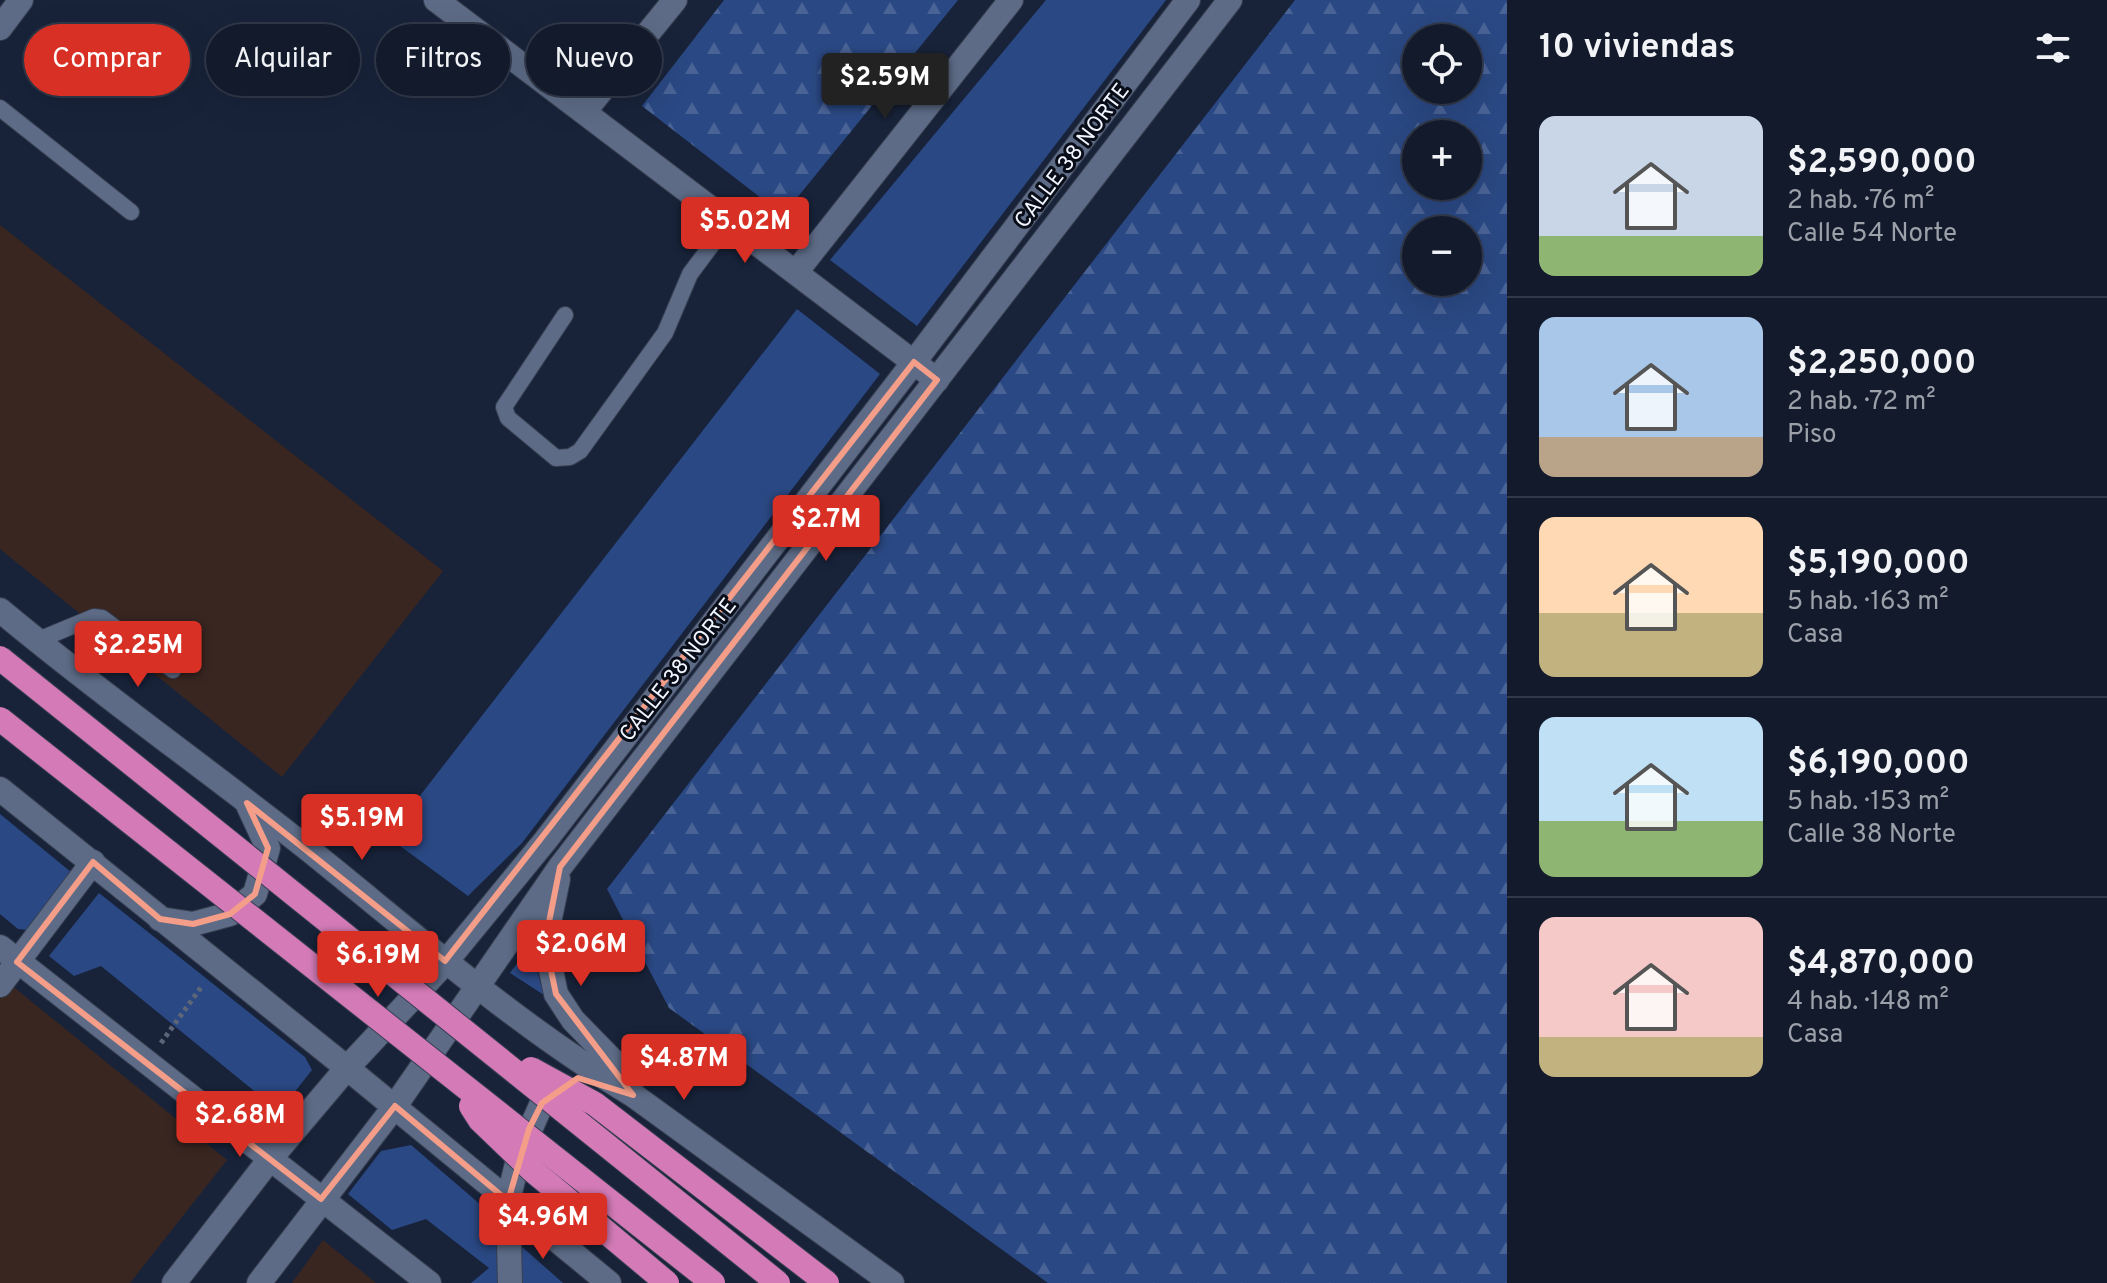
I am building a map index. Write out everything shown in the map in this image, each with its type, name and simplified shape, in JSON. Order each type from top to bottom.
[{"type":"highway","points":[[0,658],[778,1283]]},
{"type":"highway","points":[[0,719],[713,1283]]},
{"type":"highway","points":[[477,1040],[595,1104],[827,1283]]},
{"type":"highway","points":[[455,1081],[480,1120],[600,1229],[667,1283]]},
{"type":"main road","points":[[0,28],[21,0]]},
{"type":"main road","points":[[436,0],[937,380]]},
{"type":"main road","points":[[584,112],[675,0]]},
{"type":"main road","points":[[796,272],[1011,0]]},
{"type":"main road","name":"CALLE 38 NORTE","points":[[174,1283],[270,1159],[347,1068],[445,961],[545,841],[1188,0]]},
{"type":"main road","name":"CALLE 38 NORTE","points":[[259,1283],[395,1106],[560,867],[1230,0]]},
{"type":"main road","points":[[0,610],[478,986],[588,1068],[633,1095],[892,1283]]},
{"type":"main road","points":[[0,789],[395,1106],[609,1283]]},
{"type":"main road","points":[[160,919],[193,924],[230,914],[255,894],[268,848],[247,803]]},
{"type":"main road","points":[[0,985],[9,955],[93,862]]},
{"type":"main road","points":[[560,867],[545,942],[556,994],[573,1020],[614,1062],[633,1095]]},
{"type":"main road","points":[[9,955],[429,1283]]},
{"type":"main road","points":[[510,1283],[508,1201],[519,1155],[542,1103],[578,1078],[633,1095]]},
{"type":"lane","points":[[0,108],[131,212]]},
{"type":"lane","points":[[565,315],[504,407],[508,418],[556,458],[570,457],[580,451],[665,333],[690,274],[728,223]]},
{"type":"lane","points":[[36,641],[94,617],[102,618],[173,670]]},
{"type":"highlighted area","points":[[914,362],[937,380],[560,867],[545,942],[556,994],[633,1095],[578,1078],[542,1103],[529,1129],[508,1201],[395,1106],[321,1199],[17,962],[93,862],[160,919],[193,924],[230,914],[255,894],[268,848],[247,803],[445,961]]},
{"type":"shaded area","points":[[0,225],[443,571],[282,777],[0,549]]},
{"type":"shaded area","points":[[0,976],[227,1160],[130,1283],[0,1283]]},
{"type":"shaded area","points":[[323,1240],[376,1283],[292,1283]]},
{"type":"green space","points":[[724,0],[958,0],[783,215],[642,106],[650,96],[662,96],[662,80]]},
{"type":"green space","points":[[1046,0],[1166,0],[917,326],[830,260]]},
{"type":"green space","points":[[1295,0],[1507,0],[1507,1283],[1048,1283],[669,1008],[607,889]]},
{"type":"green space","points":[[797,309],[880,374],[522,843],[468,896],[388,837]]},
{"type":"green space","points":[[0,814],[71,872],[28,930],[18,929],[0,914]]},
{"type":"green space","points":[[99,893],[305,1057],[312,1070],[266,1128],[241,1108],[264,1099],[101,966],[74,976],[49,956]]},
{"type":"green space","points":[[530,946],[544,995],[510,973]]},
{"type":"green space","points":[[411,1145],[495,1217],[499,1283],[471,1283],[489,1268],[426,1219],[392,1230],[348,1194],[381,1151]]},
{"type":"green space","points":[[521,1246],[563,1283],[522,1283]]}]
